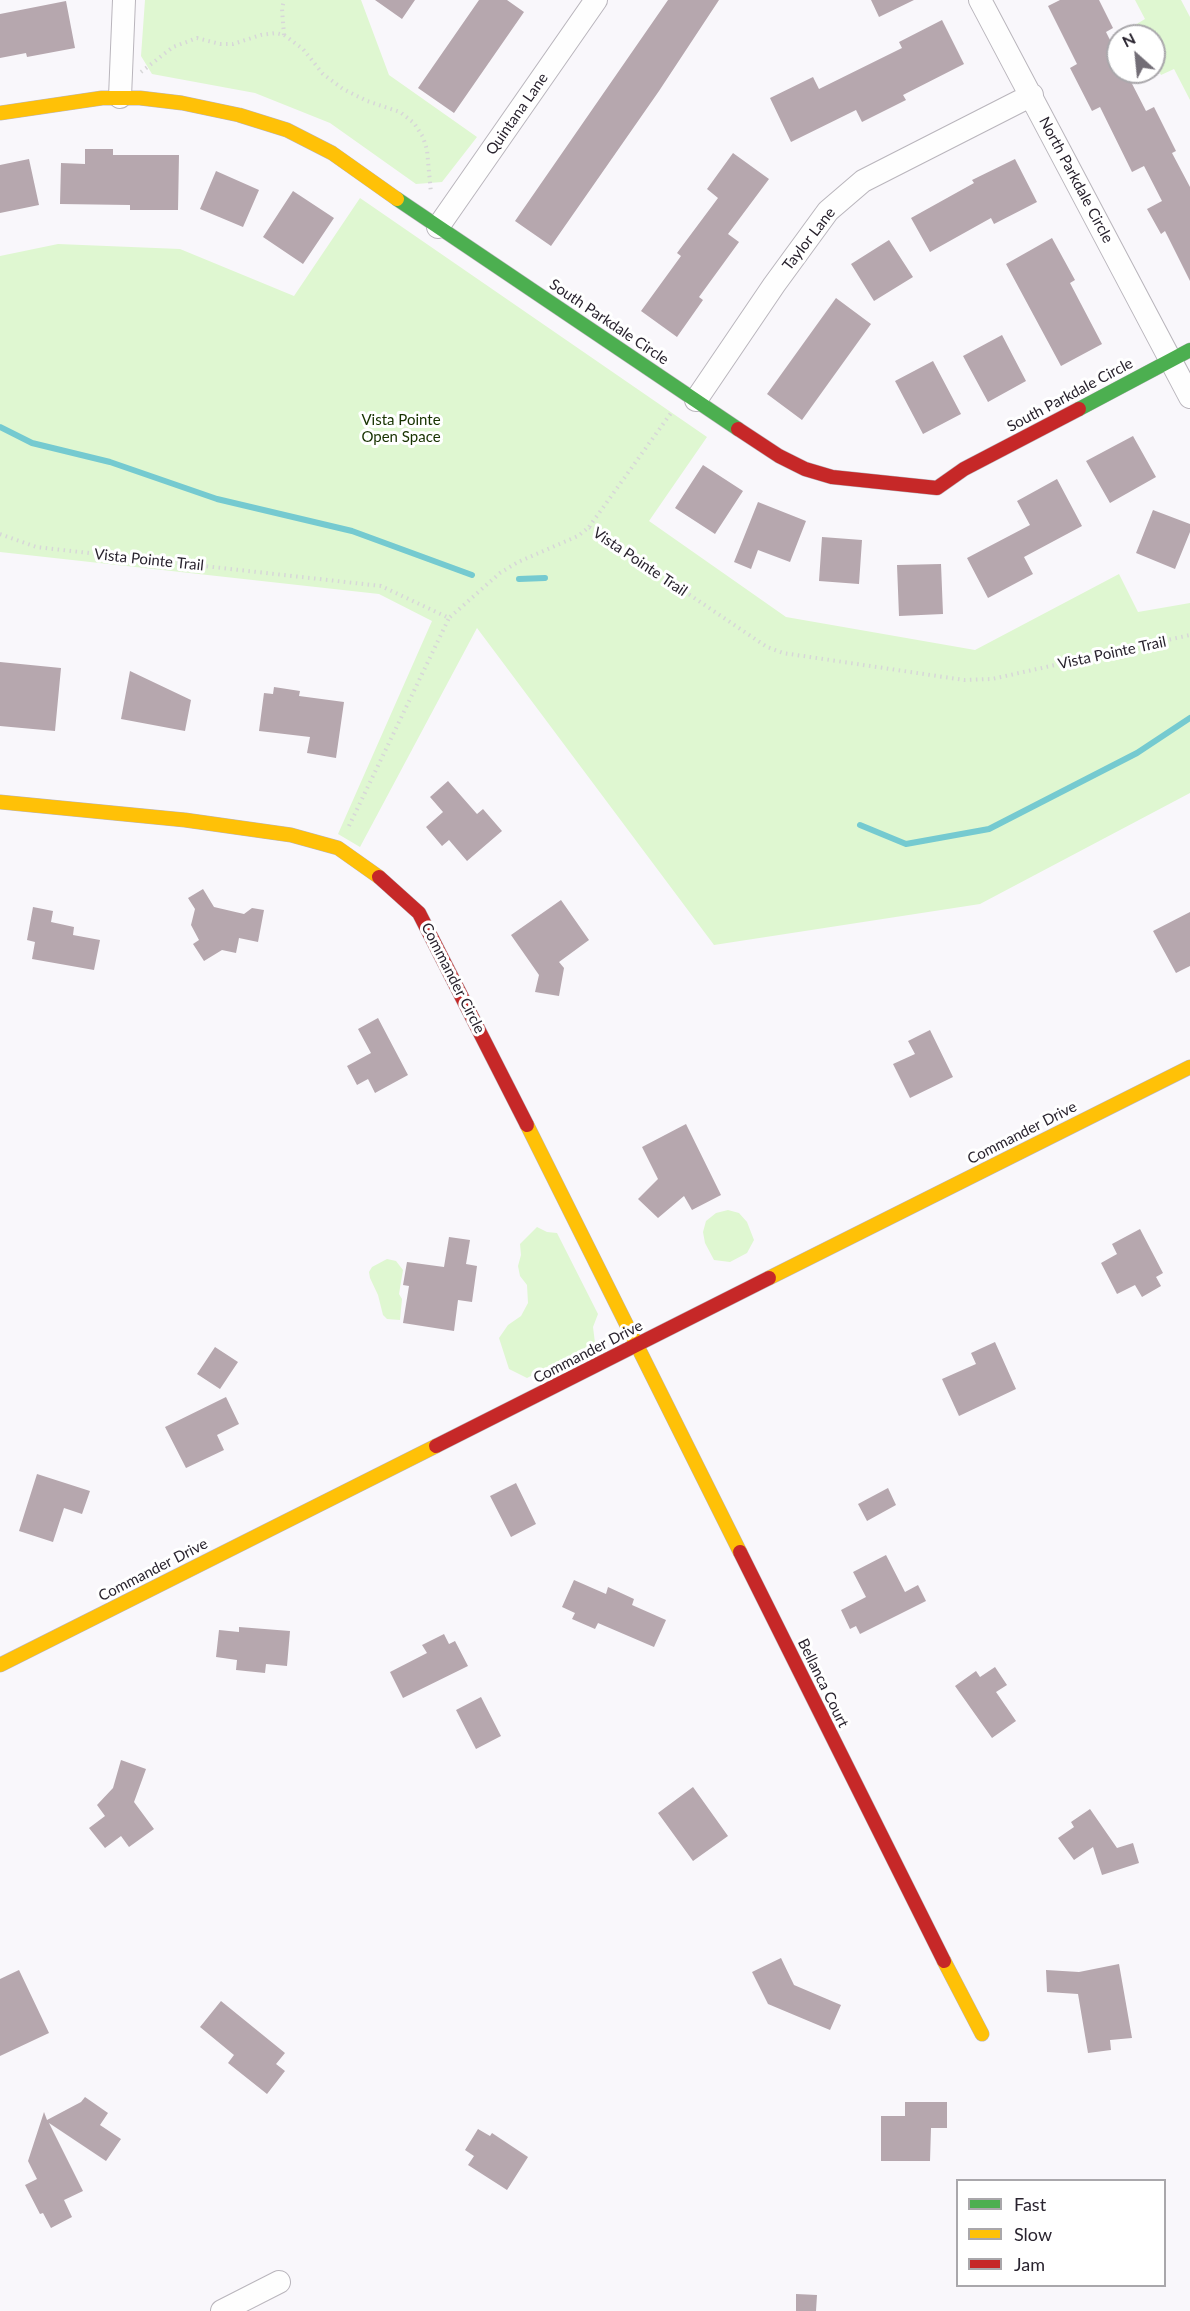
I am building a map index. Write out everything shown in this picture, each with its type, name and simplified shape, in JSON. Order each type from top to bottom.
[{"type":"street","points":[[120,97],[124,0]]},
{"type":"street","name":"Quintana Lane","points":[[438,227],[596,0]]},
{"type":"street","name":"North Parkdale Circle","points":[[980,0],[1181,355],[1190,397]]},
{"type":"street","name":"Taylor Lane","points":[[696,400],[774,285],[828,211],[863,181],[1032,94]]},
{"type":"street","name":"South Parkdale Circle","points":[[0,113],[120,97],[182,103],[239,115],[287,130],[332,153],[779,456],[805,469],[832,477],[937,488],[964,469],[1181,355]]},
{"type":"street","name":"Commander Circle","points":[[0,802],[196,822],[291,835],[338,848],[372,870],[419,913],[638,1345]]},
{"type":"street","name":"Commander Drive","points":[[1,1662],[1190,1067]]},
{"type":"street","name":"Bellanca Court","points":[[638,1345],[912,1899],[982,2034]]},
{"type":"street","points":[[222,2311],[279,2282]]},
{"type":"path","points":[[284,0],[282,9],[284,35]]},
{"type":"path","points":[[141,72],[172,47],[197,38],[220,44],[233,44],[261,35],[276,33],[284,35],[303,49],[323,74],[343,89],[367,101],[400,112],[414,123],[423,136],[427,150],[431,194]]},
{"type":"path","points":[[589,527],[674,409]]},
{"type":"path","name":"Vista Pointe Trail","points":[[0,534],[36,547],[381,586],[449,618],[500,573],[518,562],[578,536],[589,527],[767,647],[783,653],[964,680],[992,679],[1190,635]]},
{"type":"path","points":[[338,848],[449,618]]},
{"type":"green space","points":[[145,0],[361,0],[389,75],[477,137],[442,182],[416,184],[330,123],[255,93],[152,74],[141,56]]},
{"type":"green space","points":[[1135,0],[1181,0],[1190,17],[1190,100],[1174,69],[1166,73],[1166,24],[1137,24],[1145,19]]},
{"type":"green space","name":"Vista Pointe Open Space","points":[[360,198],[707,437],[649,521],[786,617],[975,650],[1119,574],[1138,612],[1190,603],[1190,793],[980,904],[714,945],[477,628],[360,847],[338,834],[432,621],[379,594],[0,552],[0,256],[58,244],[180,249],[294,296]]},
{"type":"green space","points":[[728,1210],[739,1213],[747,1222],[754,1240],[747,1253],[730,1262],[714,1260],[705,1243],[703,1232],[706,1221],[716,1213]]},
{"type":"green space","points":[[537,1227],[547,1232],[557,1233],[598,1314],[593,1327],[595,1343],[527,1378],[509,1369],[499,1338],[508,1325],[521,1316],[528,1303],[527,1285],[520,1276],[518,1266],[521,1255],[520,1244]]},
{"type":"green space","points":[[387,1259],[396,1261],[403,1270],[399,1294],[402,1299],[400,1320],[387,1319],[383,1315],[378,1295],[370,1278],[369,1272],[372,1267]]},
{"type":"building","points":[[375,0],[415,0],[402,19]]},
{"type":"building","points":[[479,0],[507,0],[524,12],[454,113],[418,88]]},
{"type":"building","points":[[668,0],[719,0],[551,246],[515,221]]},
{"type":"building","points":[[871,0],[914,0],[879,17]]},
{"type":"building","points":[[1060,0],[1099,0],[1111,24],[1106,24],[1106,84],[1132,84],[1146,111],[1154,107],[1176,151],[1172,153],[1190,187],[1190,281],[1165,231],[1161,234],[1147,209],[1162,201],[1144,166],[1132,172],[1100,107],[1092,111],[1070,68],[1077,64],[1048,6]]},
{"type":"building","points":[[66,1],[75,48],[27,57],[26,53],[0,58],[0,14]]},
{"type":"building","points":[[942,20],[964,64],[903,95],[906,100],[862,122],[856,110],[791,142],[770,98],[813,77],[819,89],[902,48],[899,42]]},
{"type":"building","points":[[85,149],[113,149],[113,155],[179,155],[178,210],[130,210],[130,205],[60,204],[61,163],[85,164]]},
{"type":"building","points":[[733,153],[769,179],[728,234],[739,242],[699,297],[703,300],[677,337],[641,311],[681,256],[677,253],[718,198],[707,189]]},
{"type":"building","points":[[29,159],[39,205],[0,213],[0,165]]},
{"type":"building","points":[[1015,159],[1037,202],[994,224],[991,218],[930,252],[911,218],[974,183],[972,180]]},
{"type":"building","points":[[216,171],[259,190],[243,227],[200,209]]},
{"type":"building","points":[[293,191],[334,218],[303,264],[263,237]]},
{"type":"building","points":[[1052,238],[1075,280],[1070,283],[1102,344],[1061,366],[1006,264]]},
{"type":"building","points":[[889,240],[913,277],[874,301],[851,264]]},
{"type":"building","points":[[836,298],[871,324],[802,420],[767,394]]},
{"type":"building","points":[[1002,335],[1026,381],[988,402],[963,356]]},
{"type":"building","points":[[933,361],[961,414],[923,434],[895,381]]},
{"type":"building","points":[[1133,436],[1156,477],[1110,503],[1086,461]]},
{"type":"building","points":[[703,465],[743,491],[715,534],[675,508]]},
{"type":"building","points":[[1057,479],[1082,526],[1024,557],[1033,574],[988,598],[967,558],[1030,525],[1017,501]]},
{"type":"building","points":[[758,502],[806,521],[790,562],[758,550],[751,569],[734,562]]},
{"type":"building","points":[[1153,510],[1190,524],[1190,532],[1175,569],[1136,553]]},
{"type":"building","points":[[822,537],[862,540],[859,584],[819,581]]},
{"type":"building","points":[[941,564],[943,614],[899,616],[897,565]]},
{"type":"building","points":[[0,662],[61,668],[55,731],[0,726]]},
{"type":"building","points":[[130,671],[191,700],[185,731],[121,719]]},
{"type":"building","points":[[274,687],[300,691],[299,696],[344,702],[336,758],[307,753],[310,737],[259,731],[264,693],[273,694]]},
{"type":"building","points":[[448,781],[477,814],[483,809],[502,831],[467,861],[449,840],[442,846],[426,827],[443,812],[430,797]]},
{"type":"building","points":[[203,889],[214,907],[244,914],[252,908],[264,910],[258,942],[239,938],[236,953],[222,950],[204,961],[193,944],[199,940],[191,925],[195,909],[188,898]]},
{"type":"building","points":[[561,900],[589,940],[559,962],[564,968],[559,996],[535,992],[539,975],[511,935]]},
{"type":"building","points":[[33,907],[53,911],[51,922],[74,927],[73,935],[100,940],[94,970],[32,959],[35,942],[27,940]]},
{"type":"building","points":[[1190,912],[1190,966],[1176,973],[1153,931]]},
{"type":"building","points":[[378,1018],[408,1075],[375,1093],[368,1079],[357,1085],[347,1066],[371,1053],[358,1029]]},
{"type":"building","points":[[930,1030],[953,1077],[910,1098],[893,1064],[915,1054],[908,1041]]},
{"type":"building","points":[[686,1124],[721,1195],[692,1210],[684,1196],[658,1218],[638,1199],[658,1179],[642,1147]]},
{"type":"building","points":[[1140,1229],[1163,1273],[1156,1277],[1161,1286],[1142,1297],[1135,1285],[1117,1294],[1101,1263],[1117,1254],[1112,1244]]},
{"type":"building","points":[[449,1237],[470,1240],[466,1264],[477,1266],[472,1302],[458,1300],[454,1331],[403,1323],[409,1286],[403,1285],[407,1262],[444,1267]]},
{"type":"building","points":[[995,1342],[1016,1389],[959,1416],[942,1379],[976,1364],[971,1353]]},
{"type":"building","points":[[215,1347],[238,1362],[220,1389],[197,1374]]},
{"type":"building","points":[[226,1397],[239,1424],[217,1435],[224,1450],[186,1468],[165,1427]]},
{"type":"building","points":[[37,1474],[90,1491],[82,1514],[64,1508],[53,1542],[19,1531]]},
{"type":"building","points":[[516,1483],[536,1524],[511,1537],[490,1496]]},
{"type":"building","points":[[888,1488],[896,1505],[867,1521],[858,1504]]},
{"type":"building","points":[[886,1555],[905,1592],[918,1585],[926,1601],[860,1634],[856,1626],[850,1629],[841,1610],[866,1597],[853,1572]]},
{"type":"building","points":[[574,1580],[606,1594],[608,1587],[634,1599],[632,1605],[666,1620],[654,1647],[598,1623],[595,1629],[572,1619],[575,1613],[562,1607]]},
{"type":"building","points":[[239,1627],[290,1631],[287,1666],[266,1664],[265,1673],[236,1670],[237,1660],[216,1657],[219,1630],[239,1632]]},
{"type":"building","points":[[444,1634],[449,1644],[455,1641],[468,1666],[403,1698],[390,1672],[427,1653],[422,1645]]},
{"type":"building","points":[[995,1667],[1007,1685],[996,1692],[1016,1721],[992,1738],[955,1686],[976,1671],[980,1677]]},
{"type":"building","points":[[481,1697],[501,1736],[476,1749],[456,1710]]},
{"type":"building","points":[[121,1760],[146,1769],[134,1802],[154,1829],[129,1847],[121,1836],[105,1848],[89,1828],[105,1816],[97,1805],[113,1788]]},
{"type":"building","points":[[693,1787],[728,1836],[693,1861],[658,1813]]},
{"type":"building","points":[[1090,1809],[1117,1848],[1133,1843],[1139,1863],[1102,1875],[1093,1847],[1074,1860],[1058,1838],[1074,1827],[1071,1822]]},
{"type":"building","points":[[781,1958],[794,1985],[841,2005],[830,2030],[768,2004],[752,1972]]},
{"type":"building","points":[[1119,1964],[1132,2038],[1110,2040],[1111,2050],[1088,2053],[1078,1994],[1047,1992],[1046,1970],[1079,1972]]},
{"type":"building","points":[[19,1970],[49,2033],[0,2056],[0,1979]]},
{"type":"building","points":[[221,2001],[285,2053],[276,2064],[285,2071],[267,2094],[228,2063],[234,2055],[200,2027]]},
{"type":"building","points":[[85,2097],[108,2113],[100,2125],[121,2139],[106,2161],[49,2123],[83,2191],[64,2200],[72,2217],[51,2228],[43,2213],[40,2214],[25,2185],[37,2179],[28,2161],[44,2112],[47,2120],[81,2102]]},
{"type":"building","points":[[905,2102],[947,2102],[947,2128],[931,2128],[930,2161],[881,2161],[881,2116],[905,2116]]},
{"type":"building","points":[[478,2129],[490,2136],[492,2133],[528,2157],[507,2190],[468,2165],[474,2156],[465,2150]]},
{"type":"building","points":[[796,2294],[817,2295],[816,2311],[796,2311]]},
{"type":"waterway","points":[[0,427],[32,443],[110,462],[217,499],[352,531],[472,575]]},
{"type":"waterway","points":[[519,579],[545,578]]},
{"type":"waterway","points":[[860,825],[906,844],[989,829],[1137,753],[1190,718]]},
{"type":"traffic: fast","points":[[397,199],[738,429]]},
{"type":"traffic: fast","points":[[1079,409],[1190,350]]},
{"type":"traffic: slow","points":[[0,113],[102,98],[140,98],[182,103],[239,115],[287,130],[332,153],[397,199]]},
{"type":"traffic: slow","points":[[0,802],[185,820],[291,835],[338,848],[379,877]]},
{"type":"traffic: slow","points":[[769,1278],[1190,1067]]},
{"type":"traffic: slow","points":[[527,1125],[740,1552]]},
{"type":"traffic: slow","points":[[0,1665],[436,1446]]},
{"type":"traffic: slow","points":[[944,1961],[982,2034]]},
{"type":"traffic: jam","points":[[738,429],[779,456],[805,469],[832,477],[937,488],[964,469],[1079,409]]},
{"type":"traffic: jam","points":[[379,877],[419,913],[527,1125]]},
{"type":"traffic: jam","points":[[436,1446],[769,1278]]},
{"type":"traffic: jam","points":[[740,1552],[944,1961]]}]
